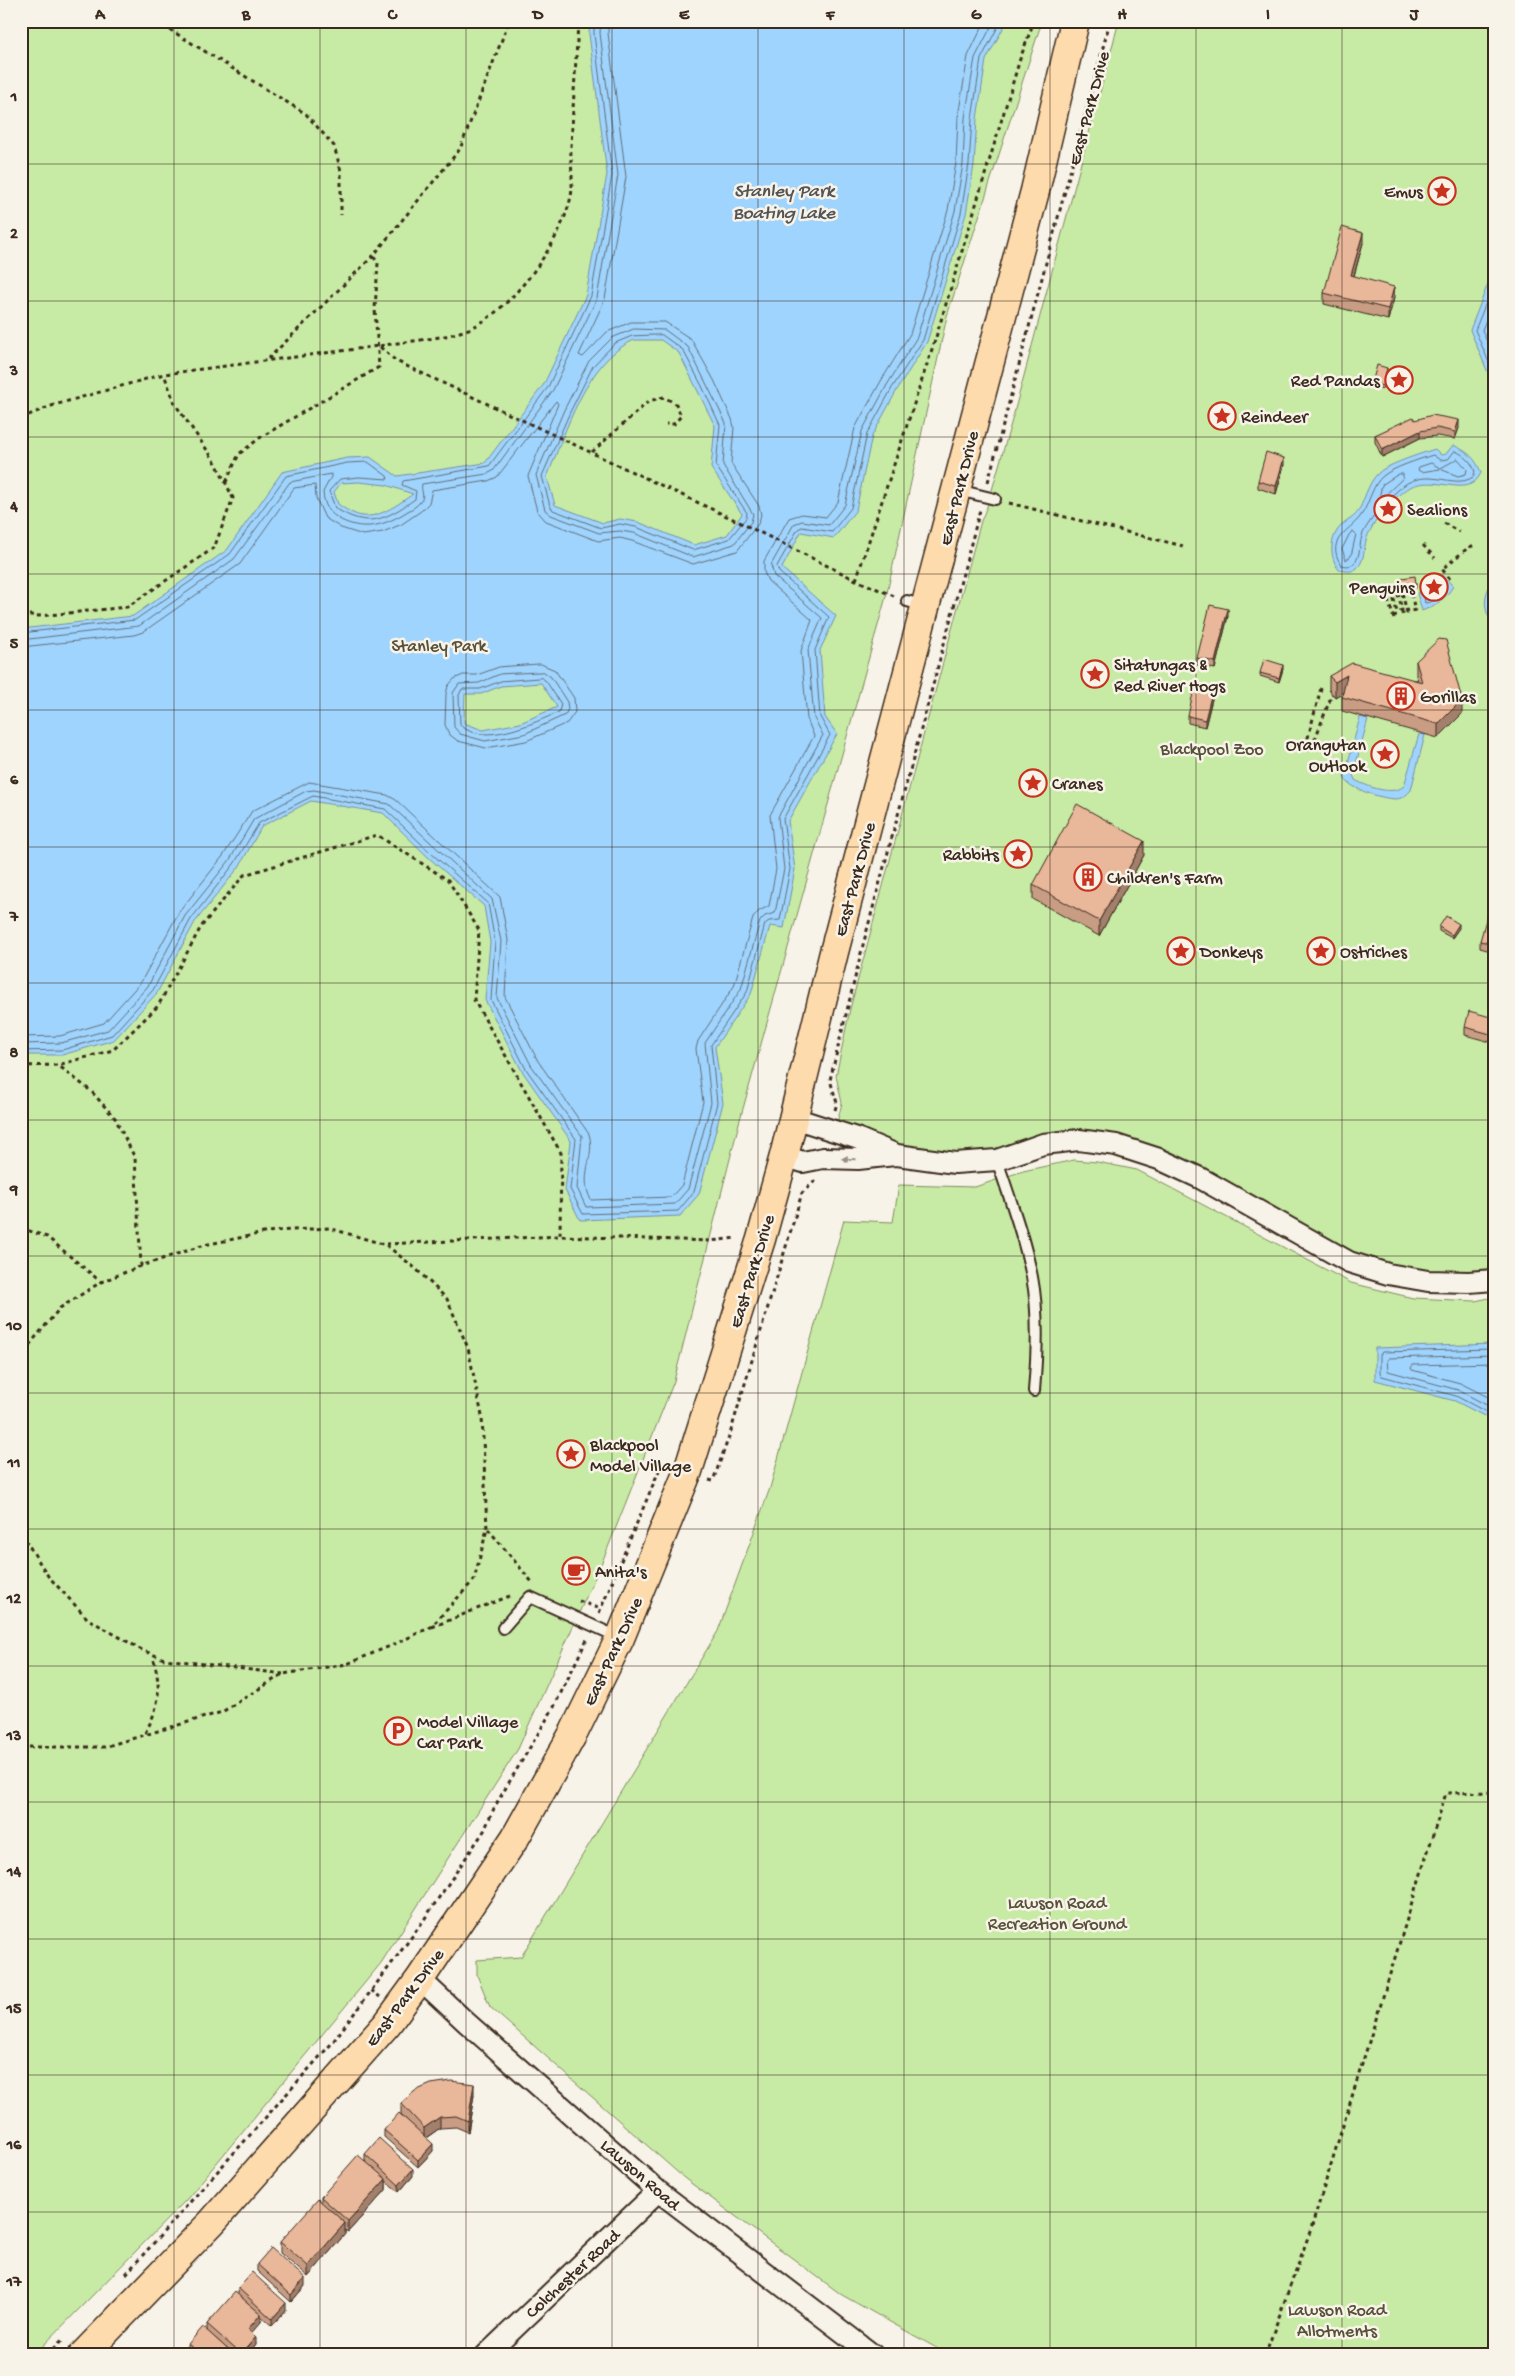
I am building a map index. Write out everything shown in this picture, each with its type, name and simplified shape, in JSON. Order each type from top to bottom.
[{"type":"main road","name":"East Park Drive","points":[[76,2345],[212,2222],[308,2116],[387,2024],[420,1979],[515,1838],[574,1732],[620,1638],[688,1471],[729,1345],[784,1156],[917,604],[957,489],[1035,191],[1074,21]]},
{"type":"street","points":[[794,1118],[859,1139],[897,1155]]},
{"type":"street","points":[[784,1156],[803,1162],[823,1158],[858,1159],[897,1155],[955,1163],[997,1160],[1042,1144],[1079,1140],[1116,1145],[1159,1159],[1200,1178],[1349,1262],[1388,1274],[1428,1280],[1469,1282],[1494,1280]]},
{"type":"street","name":"Lawson Road","points":[[420,1979],[658,2192],[873,2355]]},
{"type":"street","name":"Colchester Road","points":[[486,2355],[658,2192]]},
{"type":"lane","points":[[957,489],[995,499]]},
{"type":"lane","points":[[997,1160],[1024,1242],[1032,1279],[1037,1355],[1034,1391]]},
{"type":"lane","points":[[503,1628],[530,1596],[620,1638]]},
{"type":"path","points":[[156,21],[306,114],[334,146],[341,171],[341,216]]},
{"type":"path","points":[[267,360],[373,256],[460,149],[509,21]]},
{"type":"path","points":[[21,418],[54,405],[164,374],[379,346],[445,335],[472,328],[496,313],[532,272],[559,232],[571,196],[571,149],[578,21]]},
{"type":"path","points":[[856,580],[936,337],[1020,59],[1034,21]]},
{"type":"path","name":"East Park Drive","points":[[987,484],[1110,21]]},
{"type":"path","points":[[226,482],[239,454],[261,437],[379,367],[375,309],[378,263],[373,256]]},
{"type":"path","points":[[379,346],[396,361],[513,414],[798,550],[856,580],[917,604]]},
{"type":"path","points":[[21,614],[39,616],[127,606],[214,548],[234,498],[216,463],[175,404],[164,374]]},
{"type":"path","points":[[592,452],[648,401],[664,397],[676,404],[681,416],[674,424],[666,424]]},
{"type":"path","points":[[995,499],[1182,546]]},
{"type":"path","name":"East Park Drive","points":[[834,1116],[837,1103],[830,1080],[863,945],[982,505]]},
{"type":"path","points":[[1444,524],[1459,532]]},
{"type":"path","points":[[1423,545],[1435,558]]},
{"type":"path","points":[[1450,579],[1442,569],[1476,545]]},
{"type":"path","points":[[1408,612],[1401,588],[1397,590],[1402,610],[1397,612],[1391,588],[1385,590],[1393,617],[1415,610],[1410,590]]},
{"type":"path","points":[[1321,688],[1305,749],[1311,750],[1332,694]]},
{"type":"path","points":[[21,1066],[58,1065],[113,1050],[158,1006],[201,927],[244,876],[377,835],[448,880],[479,930],[474,1000],[561,1153],[560,1236]]},
{"type":"path","points":[[58,1065],[92,1092],[115,1118],[135,1158],[141,1266]]},
{"type":"path","name":"East Park Drive","points":[[713,1481],[730,1434],[802,1193],[817,1178]]},
{"type":"path","points":[[21,1228],[47,1237],[101,1282]]},
{"type":"path","points":[[21,1359],[25,1350],[60,1308],[101,1282],[141,1266],[204,1245],[274,1231],[329,1228],[386,1244],[560,1236],[710,1241],[729,1238]]},
{"type":"path","points":[[386,1244],[415,1268],[447,1299],[468,1348],[482,1416],[487,1529],[474,1580],[431,1627]]},
{"type":"path","name":"East Park Drive","points":[[597,1616],[663,1461]]},
{"type":"path","points":[[487,1529],[535,1585],[526,1589]]},
{"type":"path","points":[[21,1533],[48,1576],[88,1619],[153,1656],[218,1667],[283,1674],[347,1664],[431,1627],[518,1592]]},
{"type":"path","name":"East Park Drive","points":[[120,2280],[332,2043],[414,1934],[484,1832],[495,1806],[554,1707],[588,1637]]},
{"type":"path","points":[[145,1734],[155,1714],[159,1697],[159,1681],[153,1656]]},
{"type":"path","points":[[21,1747],[104,1747],[222,1712],[283,1674]]},
{"type":"path","points":[[1265,2355],[1311,2229],[1446,1793],[1494,1792]]},
{"type":"path","points":[[48,2355],[76,2345]]},
{"type":"green space","name":"Stanley Park","points":[[21,21],[1042,21],[947,316],[887,593],[739,1123],[674,1381],[605,1555],[518,1749],[381,1963],[187,2199],[34,2355],[21,2355]]},
{"type":"green space","name":"Blackpool Zoo","points":[[1119,21],[1494,21],[1494,1280],[1388,1274],[1116,1145],[955,1163],[835,1131],[842,1103],[836,1076],[850,1009],[981,521],[988,504],[1014,413]]},
{"type":"green space","name":"Lawson Road Recreation Ground","points":[[1074,1160],[1097,1162],[1137,1170],[1351,1283],[1413,1298],[1475,1301],[1494,1297],[1494,2355],[949,2355],[842,2295],[684,2178],[490,2007],[477,1975],[477,1960],[521,1957],[718,1631],[770,1488],[844,1220],[893,1222],[899,1185],[975,1187],[1023,1171]]},
{"type":"water","name":"Stanley Park Boating Lake","points":[[590,21],[1007,21],[986,60],[977,119],[974,165],[966,214],[927,342],[897,390],[872,436],[856,510],[834,538],[801,532],[782,568],[836,616],[820,650],[825,717],[837,734],[788,821],[795,869],[784,928],[770,926],[751,994],[715,1047],[723,1103],[699,1194],[680,1216],[580,1220],[565,1190],[571,1141],[522,1071],[485,1000],[490,942],[484,906],[429,858],[383,813],[311,801],[262,826],[239,867],[195,922],[157,993],[114,1040],[62,1055],[21,1055],[21,629],[133,616],[227,550],[282,472],[347,458],[370,457],[397,476],[485,463],[544,384],[586,295],[607,174],[589,34]],"holes":[[[634,340],[661,340],[679,353],[715,426],[711,468],[742,514],[727,535],[694,545],[638,522],[620,519],[603,523],[555,505],[547,477],[570,419],[590,381],[603,364],[617,350]],[[359,482],[386,485],[413,494],[383,512],[376,515],[363,516],[353,513],[338,504],[334,492],[341,483]],[[541,683],[557,707],[520,723],[483,730],[464,723],[465,694],[481,694],[501,686]]]},
{"type":"water","points":[[1494,268],[1494,387],[1470,330]]},
{"type":"water","points":[[1453,445],[1474,459],[1481,473],[1474,482],[1466,486],[1424,483],[1412,486],[1401,493],[1374,524],[1366,539],[1360,565],[1353,571],[1339,570],[1332,553],[1335,535],[1342,525],[1357,512],[1374,478],[1382,470],[1394,464],[1435,449],[1441,455],[1446,454]]},
{"type":"water","points":[[1442,575],[1453,586],[1440,602],[1422,611],[1417,593],[1429,587]]},
{"type":"water","points":[[1494,579],[1494,625],[1487,614],[1485,602],[1490,584]]},
{"type":"water","points":[[1360,717],[1368,719],[1353,775],[1355,780],[1373,788],[1393,790],[1404,786],[1419,734],[1425,735],[1411,790],[1408,794],[1395,799],[1374,795],[1360,790],[1344,778]]},
{"type":"water","points":[[1494,1344],[1494,1421],[1455,1401],[1375,1380],[1375,1348]]},
{"type":"building","points":[[1342,227],[1363,233],[1351,275],[1394,287],[1388,309],[1324,293]]},
{"type":"building","points":[[1377,365],[1387,368],[1383,386],[1372,383]]},
{"type":"building","points":[[1432,415],[1459,420],[1455,432],[1437,428],[1420,431],[1382,450],[1375,435],[1413,417],[1415,420]]},
{"type":"building","points":[[1266,452],[1284,458],[1276,486],[1258,481]]},
{"type":"building","points":[[1415,576],[1416,584],[1403,587],[1402,578]]},
{"type":"building","points":[[1210,605],[1228,609],[1215,662],[1197,658]]},
{"type":"building","name":"Gorillas","points":[[1439,639],[1446,640],[1462,700],[1438,724],[1342,697],[1347,675],[1335,682],[1329,676],[1352,663],[1422,682],[1416,661]]},
{"type":"building","points":[[1264,659],[1283,665],[1279,678],[1260,673]]},
{"type":"building","points":[[1195,684],[1213,688],[1205,720],[1188,716]]},
{"type":"building","name":"Children's Farm","points":[[1077,804],[1144,841],[1099,921],[1033,885]]},
{"type":"building","points":[[1446,916],[1459,924],[1452,935],[1439,927]]},
{"type":"building","points":[[1487,916],[1494,917],[1494,944],[1480,941]]},
{"type":"building","points":[[1469,1011],[1494,1018],[1494,1035],[1465,1027]]},
{"type":"building","points":[[451,2081],[474,2084],[468,2121],[456,2116],[440,2117],[424,2128],[401,2103],[415,2091],[431,2084]]},
{"type":"building","points":[[399,2113],[433,2144],[418,2160],[384,2130]]},
{"type":"building","points":[[379,2138],[413,2169],[399,2185],[365,2154]]},
{"type":"building","points":[[358,2155],[386,2179],[348,2221],[321,2197]]},
{"type":"building","points":[[318,2199],[345,2223],[308,2266],[280,2242]]},
{"type":"building","points":[[271,2248],[305,2278],[291,2295],[257,2264]]},
{"type":"building","points":[[252,2272],[286,2303],[272,2319],[238,2288]]},
{"type":"building","points":[[235,2292],[261,2314],[248,2329],[256,2337],[241,2354],[207,2324]]},
{"type":"building","points":[[203,2327],[234,2355],[201,2355],[188,2344]]},
{"type":"building","points":[[182,2348],[190,2355],[176,2355]]},
{"type":"place","name":"Emus","points":[[1442,191]]},
{"type":"place","name":"Red Pandas","points":[[1399,380]]},
{"type":"place","name":"Reindeer","points":[[1222,416]]},
{"type":"place","name":"Sealions","points":[[1388,509]]},
{"type":"place","name":"Penguins","points":[[1434,587]]},
{"type":"place","name":"Sitatungas & Red River Hogs","points":[[1095,674]]},
{"type":"place","name":"Gorillas","points":[[1401,696]]},
{"type":"place","name":"Orangutan Outlook","points":[[1385,754]]},
{"type":"place","name":"Cranes","points":[[1033,783]]},
{"type":"place","name":"Rabbits","points":[[1018,854]]},
{"type":"place","name":"Children's Farm","points":[[1088,877]]},
{"type":"place","name":"Donkeys","points":[[1181,951]]},
{"type":"place","name":"Ostriches","points":[[1321,951]]},
{"type":"place","name":"Blackpool Model Village","points":[[571,1454]]},
{"type":"place","name":"Anita's","points":[[576,1571]]},
{"type":"place","name":"Model Village Car Park","points":[[398,1731]]},
{"type":"park label","name":"Lawson Road Allotments","points":[[1337,2319]]}]
